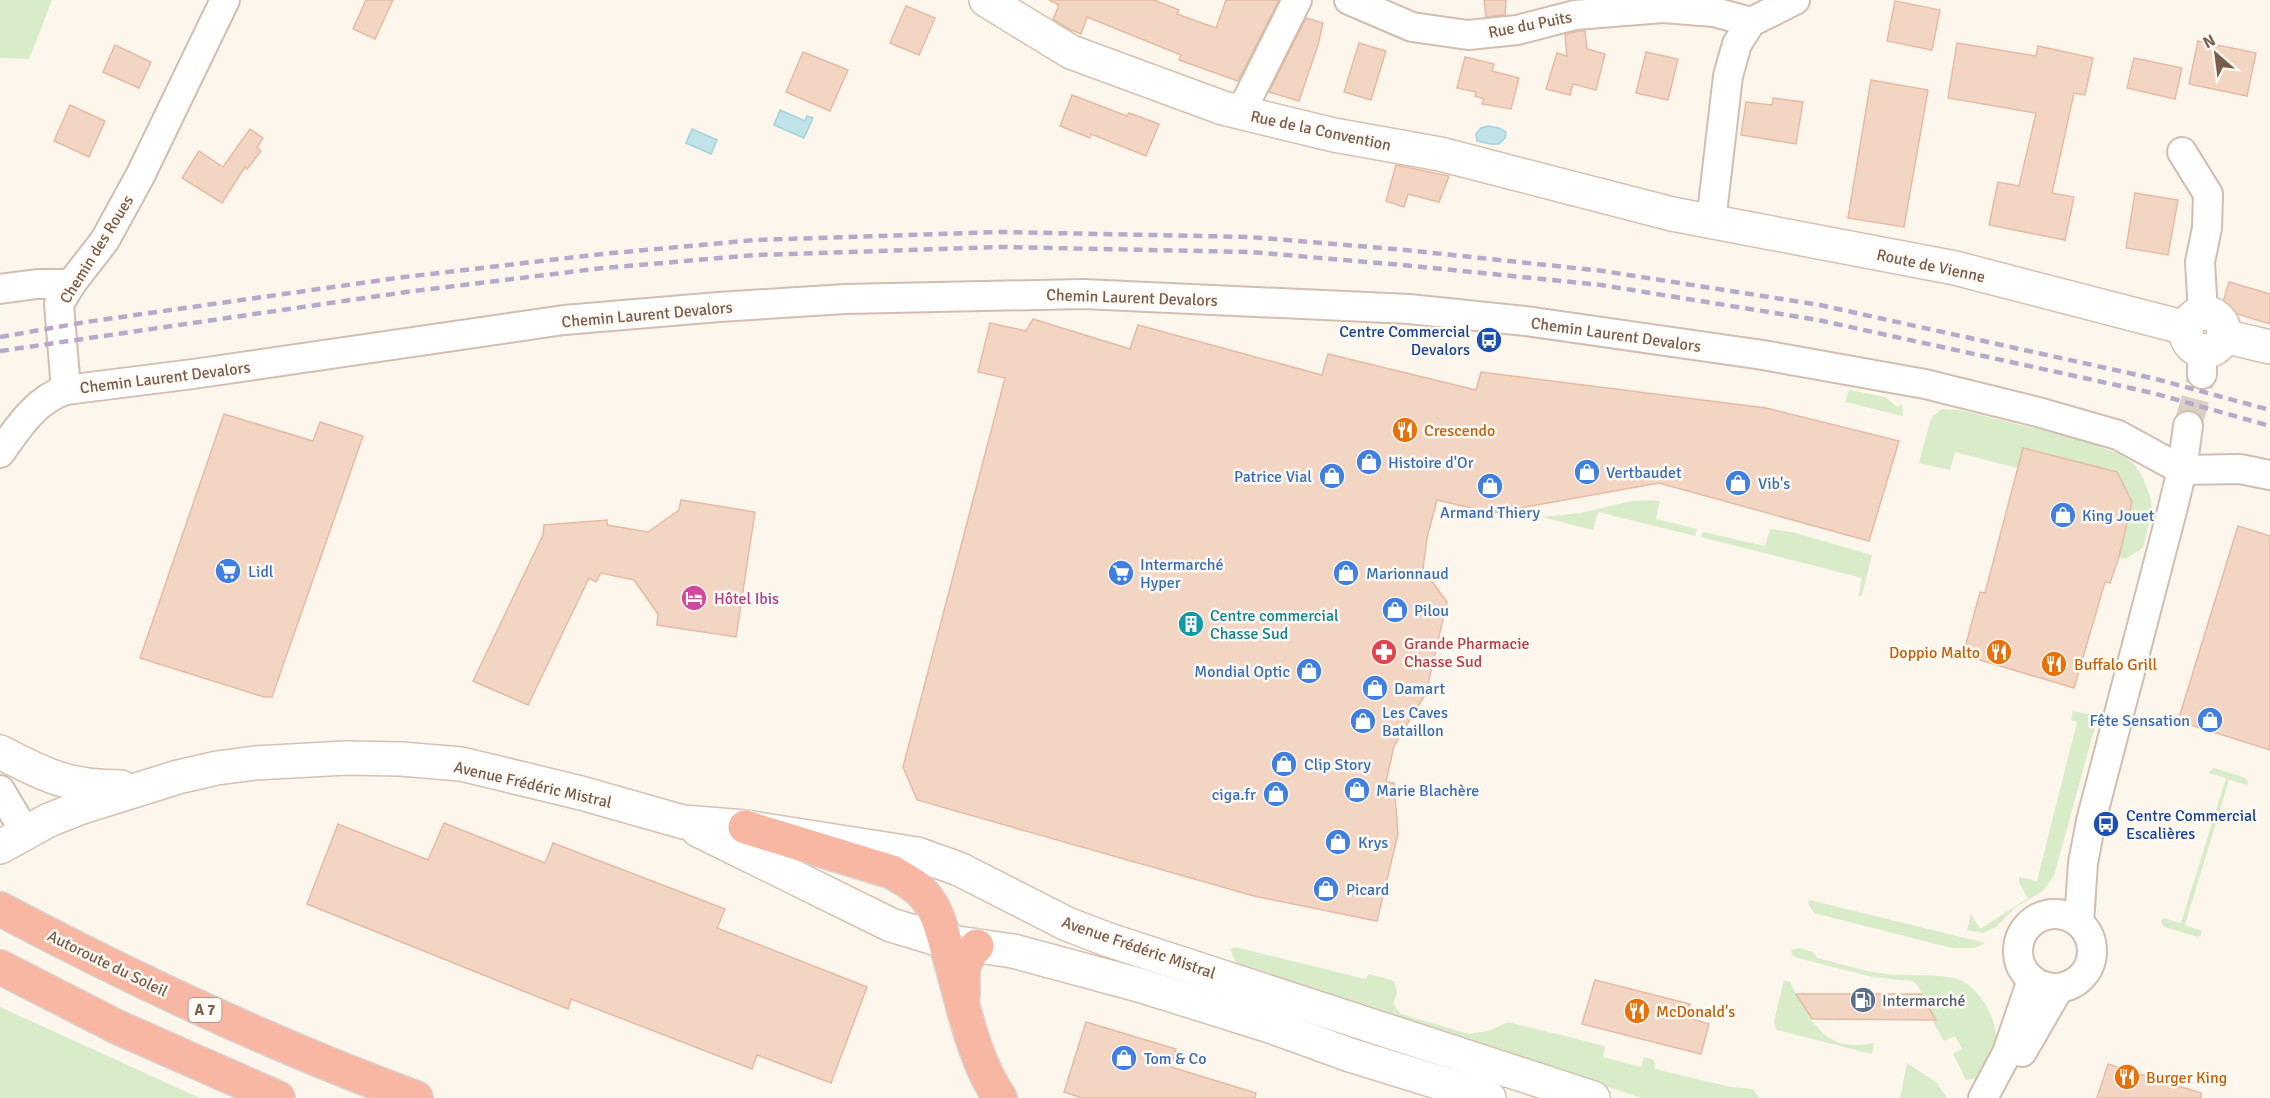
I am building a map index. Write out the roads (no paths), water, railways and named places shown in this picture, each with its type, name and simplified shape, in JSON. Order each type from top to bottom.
[{"type":"highway","points":[[745,827],[892,872],[913,885],[928,899],[944,941],[978,1054],[1000,1098]]},
{"type":"highway","name":"Autoroute du Soleil","points":[[0,909],[204,1010],[416,1098]]},
{"type":"highway","points":[[963,1003],[963,972],[967,956],[977,945]]},
{"type":"highway","points":[[0,967],[117,1027],[278,1098]]},
{"type":"main road","name":"Rue de la Convention","points":[[986,0],[1071,52],[1223,108],[1334,135],[1440,154],[1672,214]]},
{"type":"main road","name":"Route de Vienne","points":[[1672,214],[1955,268],[2203,341],[2270,347]]},
{"type":"main road","points":[[0,752],[43,774],[69,783],[92,786],[150,785]]},
{"type":"main road","name":"Avenue Frédéric Mistral","points":[[13,839],[49,820],[82,807],[150,785],[217,768],[255,763],[346,758],[401,759],[461,764],[581,793],[682,822],[891,925],[944,941],[1013,951],[1139,985],[1488,1098]]},
{"type":"main road","name":"Avenue Frédéric Mistral","points":[[682,822],[745,827],[917,854],[959,869],[1067,924],[1106,939],[1593,1098]]},
{"type":"main road","points":[[891,925],[901,918],[905,893],[892,872]]},
{"type":"street","name":"Chemin des Roues","points":[[66,390],[59,304],[71,284],[105,240],[140,176],[225,0]]},
{"type":"street","points":[[1242,113],[1246,99],[1297,0]]},
{"type":"street","name":"Rue du Puits","points":[[1349,0],[1412,27],[1468,35],[1517,30],[1575,15],[1663,8],[1714,12],[1751,22]]},
{"type":"street","points":[[1711,222],[1728,76],[1737,44],[1751,22],[1795,0]]},
{"type":"street","points":[[2182,152],[2208,194],[2208,228],[2200,262],[2203,341]]},
{"type":"street","points":[[0,289],[37,284],[71,284]]},
{"type":"street","name":"Chemin Laurent Devalors","points":[[66,390],[193,374],[564,320],[845,299],[1083,294],[1421,310],[1526,321],[1763,355],[1925,384],[2038,412],[2118,435],[2182,470]]},
{"type":"street","points":[[0,453],[42,402],[53,394],[66,390]]},
{"type":"street","points":[[2079,922],[2083,863],[2091,821],[2182,470],[2188,426]]},
{"type":"street","points":[[2182,470],[2240,469],[2270,475]]},
{"type":"street","points":[[0,790],[13,839]]},
{"type":"street","points":[[2052,914],[2091,821]]},
{"type":"street","points":[[2061,914],[2079,922],[2090,937],[2092,957],[2084,974],[2077,981],[2059,988],[2040,985],[2032,980],[2020,964],[2018,954],[2023,932],[2040,916],[2061,914]]},
{"type":"street","points":[[1983,1098],[2007,1053],[2032,980]]},
{"type":"street","points":[[2003,1098],[2028,1038],[2059,988]]},
{"type":"water","points":[[780,110],[805,121],[807,116],[813,118],[804,138],[774,125]]},
{"type":"water","points":[[1488,126],[1506,132],[1505,138],[1499,144],[1477,141],[1476,134],[1481,128]]},
{"type":"water","points":[[692,129],[717,140],[711,154],[686,143]]},
{"type":"tunnel","points":[[2188,426],[2202,374]]},
{"type":"railway","points":[[0,337],[86,322],[404,277],[602,254],[755,240],[1002,232],[1251,237],[1405,250],[1603,271],[1820,305],[2156,379],[2270,410]]},
{"type":"railway","points":[[0,351],[406,292],[603,268],[756,255],[1002,247],[1250,252],[1601,285],[1818,320],[2153,393],[2270,426]]},
{"type":"place","name":"Centre Commercial Devalors","points":[[1489,340]]},
{"type":"place","name":"Crescendo","points":[[1405,430]]},
{"type":"place","name":"Histoire d'Or","points":[[1369,462]]},
{"type":"place","name":"Vertbaudet","points":[[1587,472]]},
{"type":"place","name":"Patrice Vial","points":[[1332,476]]},
{"type":"place","name":"Vib's","points":[[1738,483]]},
{"type":"place","name":"Armand Thiery","points":[[1490,486]]},
{"type":"place","name":"King Jouet","points":[[2063,515]]},
{"type":"place","name":"Lidl","points":[[228,571]]},
{"type":"place","name":"Intermarché Hyper","points":[[1121,573]]},
{"type":"place","name":"Marionnaud","points":[[1346,573]]},
{"type":"place","name":"Hôtel Ibis","points":[[694,598]]},
{"type":"place","name":"Pilou","points":[[1395,610]]},
{"type":"place","name":"Centre commercial Chasse Sud","points":[[1191,624]]},
{"type":"place","name":"Grande Pharmacie Chasse Sud","points":[[1384,652]]},
{"type":"place","name":"Doppio Malto","points":[[1999,652]]},
{"type":"place","name":"Buffalo Grill","points":[[2054,664]]},
{"type":"place","name":"Mondial Optic","points":[[1309,671]]},
{"type":"place","name":"Damart","points":[[1375,688]]},
{"type":"place","name":"Fête Sensation","points":[[2210,720]]},
{"type":"place","name":"Les Caves Bataillon","points":[[1363,721]]},
{"type":"place","name":"Clip Story","points":[[1284,764]]},
{"type":"place","name":"Marie Blachère","points":[[1357,790]]},
{"type":"place","name":"ciga.fr","points":[[1276,794]]},
{"type":"place","name":"Centre Commercial Escalières","points":[[2106,824]]},
{"type":"place","name":"Krys","points":[[1338,842]]},
{"type":"place","name":"Picard","points":[[1326,889]]},
{"type":"place","name":"Intermarché","points":[[1863,1000]]},
{"type":"place","name":"McDonald's","points":[[1637,1011]]},
{"type":"place","name":"Tom & Co","points":[[1124,1058]]},
{"type":"place","name":"Burger King","points":[[2127,1077]]}]
